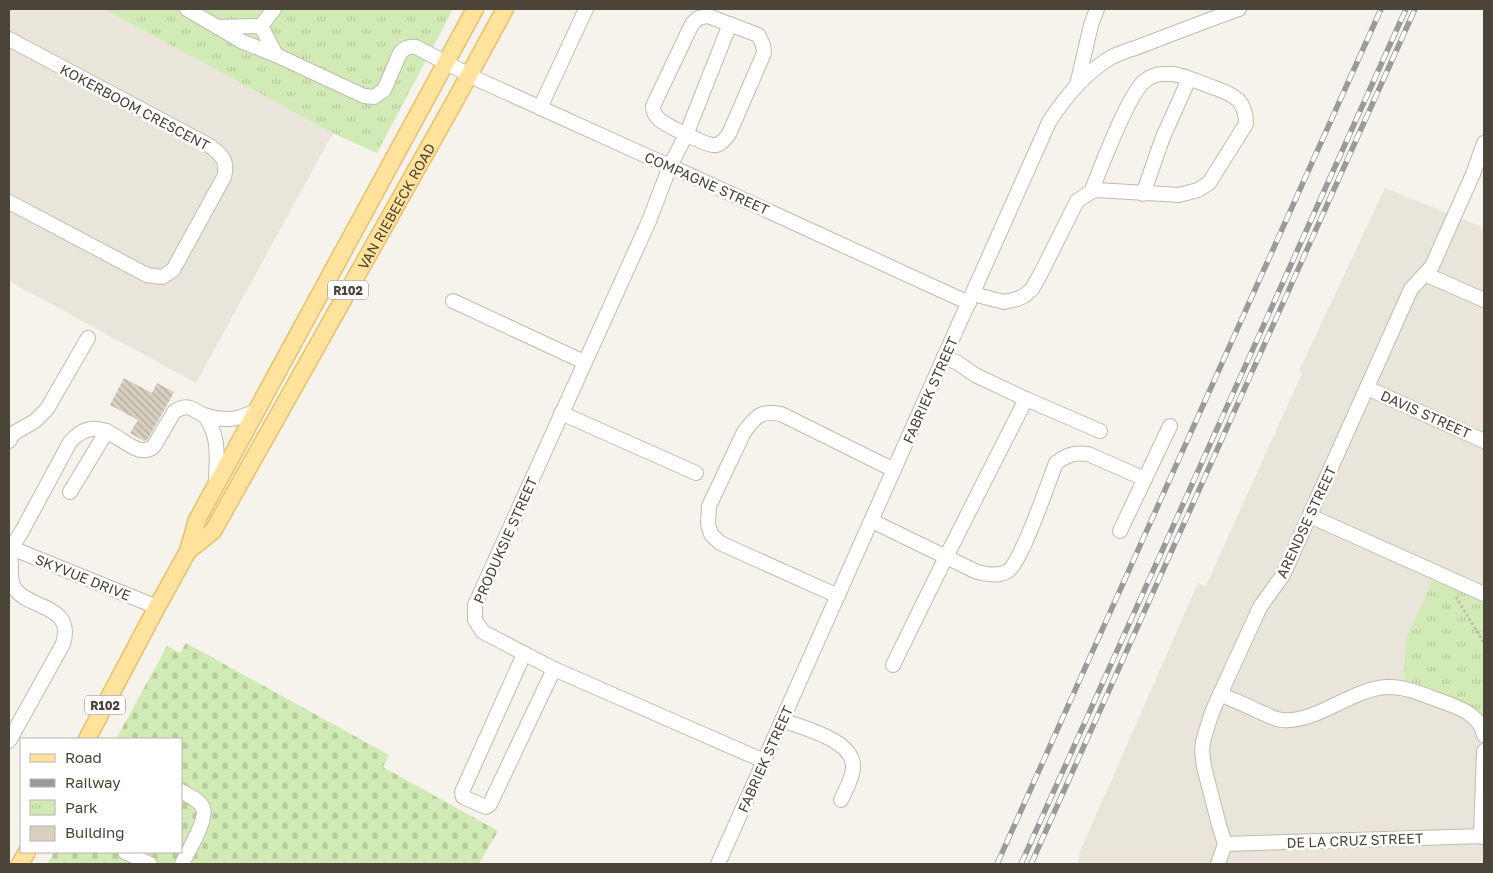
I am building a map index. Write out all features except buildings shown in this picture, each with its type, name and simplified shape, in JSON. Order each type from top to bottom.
[{"type":"main road","name":"VAN RIEBEECK ROAD","points":[[88,738],[188,551],[197,520],[475,9]]},
{"type":"main road","name":"VAN RIEBEECK ROAD","points":[[188,551],[213,531],[505,9]]},
{"type":"main road","points":[[20,864],[26,853]]},
{"type":"street","points":[[187,9],[243,42],[276,55]]},
{"type":"street","points":[[261,26],[274,9]]},
{"type":"street","points":[[540,108],[586,9]]},
{"type":"street","points":[[1077,85],[1091,25],[1098,9]]},
{"type":"street","name":"FABRIEK STREET","points":[[718,864],[1049,122],[1065,98],[1077,85],[1111,58],[1239,9]]},
{"type":"street","points":[[708,16],[758,35],[763,44],[764,53],[729,134],[721,143],[713,145],[686,134],[658,119],[653,110],[692,24],[701,17],[708,16]]},
{"type":"street","name":"PRODUKSIE STREET","points":[[730,24],[649,221],[475,605],[475,620],[483,632],[554,669],[764,761]]},
{"type":"street","points":[[217,27],[261,26]]},
{"type":"street","points":[[261,26],[276,55]]},
{"type":"street","name":"KOKERBOOM CRESCENT","points":[[9,39],[210,146],[224,160],[226,168],[224,177],[173,270],[168,275],[162,277],[147,275],[9,202]]},
{"type":"street","name":"COMPAGNE STREET","points":[[276,55],[364,96],[374,96],[384,90],[400,53],[409,46],[416,47],[469,75],[540,108],[971,298],[1004,302],[1017,300],[1032,289],[1077,201],[1091,192]]},
{"type":"street","points":[[1176,74],[1228,93],[1240,102],[1246,114],[1246,124],[1208,184],[1198,190],[1178,195],[1096,190],[1091,192],[1125,112],[1140,86],[1146,80],[1153,76],[1176,74]]},
{"type":"street","points":[[1143,194],[1160,146],[1188,79]]},
{"type":"street","name":"ARENDSE STREET","points":[[1225,844],[1218,826],[1204,767],[1202,750],[1205,732],[1220,694],[1260,607],[1283,575],[1411,289],[1432,266],[1473,174],[1484,144]]},
{"type":"street","points":[[1425,274],[1484,300]]},
{"type":"street","points":[[453,301],[584,362]]},
{"type":"street","points":[[9,441],[14,433],[35,422],[47,410],[88,338]]},
{"type":"street","points":[[944,358],[958,363],[974,376],[1100,431]]},
{"type":"street","name":"DAVIS STREET","points":[[1367,388],[1484,441]]},
{"type":"street","points":[[893,665],[1026,399]]},
{"type":"street","points":[[9,741],[63,644],[66,634],[64,623],[55,614],[15,594],[17,591],[10,576],[10,551],[70,442],[84,430],[100,428],[137,449],[146,451],[154,446],[174,412],[179,408],[192,408],[205,416],[227,419],[239,418],[257,410]]},
{"type":"street","points":[[838,596],[720,543],[711,534],[708,524],[709,506],[744,432],[759,414],[770,412],[781,414],[894,470]]},
{"type":"street","points":[[562,413],[696,473]]},
{"type":"street","points":[[205,416],[215,436],[217,458],[216,485]]},
{"type":"street","points":[[1120,531],[1170,426]]},
{"type":"street","points":[[70,492],[108,431]]},
{"type":"street","points":[[872,521],[977,572],[993,576],[1008,571],[1019,556],[1056,464],[1071,454],[1088,454],[1145,479]]},
{"type":"street","points":[[1310,516],[1484,594]]},
{"type":"street","name":"SKYVUE DRIVE","points":[[10,551],[157,607]]},
{"type":"street","points":[[524,654],[462,792],[463,796],[486,807],[490,804],[554,669]]},
{"type":"street","points":[[1220,694],[1282,720],[1297,720],[1376,688],[1400,687],[1461,709],[1472,715],[1479,721],[1484,735]]},
{"type":"street","points":[[782,720],[832,739],[846,750],[854,765],[841,800]]},
{"type":"street","points":[[1483,836],[1484,751]]},
{"type":"street","points":[[182,792],[203,806],[205,813],[203,822],[182,864]]},
{"type":"street","name":"DE LA CRUZ STREET","points":[[1225,844],[1483,836]]},
{"type":"street","points":[[1218,864],[1225,844]]},
{"type":"street","points":[[127,853],[150,864]]},
{"type":"path","points":[[1454,580],[1451,588],[1461,608],[1484,643]]},
{"type":"shaded area","points":[[9,9],[104,9],[333,133],[196,383],[9,281]]},
{"type":"shaded area","points":[[1385,188],[1484,228],[1484,864],[1078,864],[1079,854],[1198,583],[1206,586],[1302,373],[1299,371]]},
{"type":"green space","points":[[104,9],[453,9],[377,153],[333,133]]},
{"type":"green space","points":[[1434,578],[1484,601],[1484,720],[1472,711],[1404,680],[1406,638]]},
{"type":"green space","points":[[186,643],[389,755],[383,767],[498,831],[479,864],[47,864],[53,853],[182,853],[182,738],[117,738],[167,646],[180,653]]},
{"type":"railway","points":[[997,864],[1381,9]]},
{"type":"railway","points":[[1021,864],[1406,9]]},
{"type":"railway","points":[[1031,864],[1415,9]]}]
